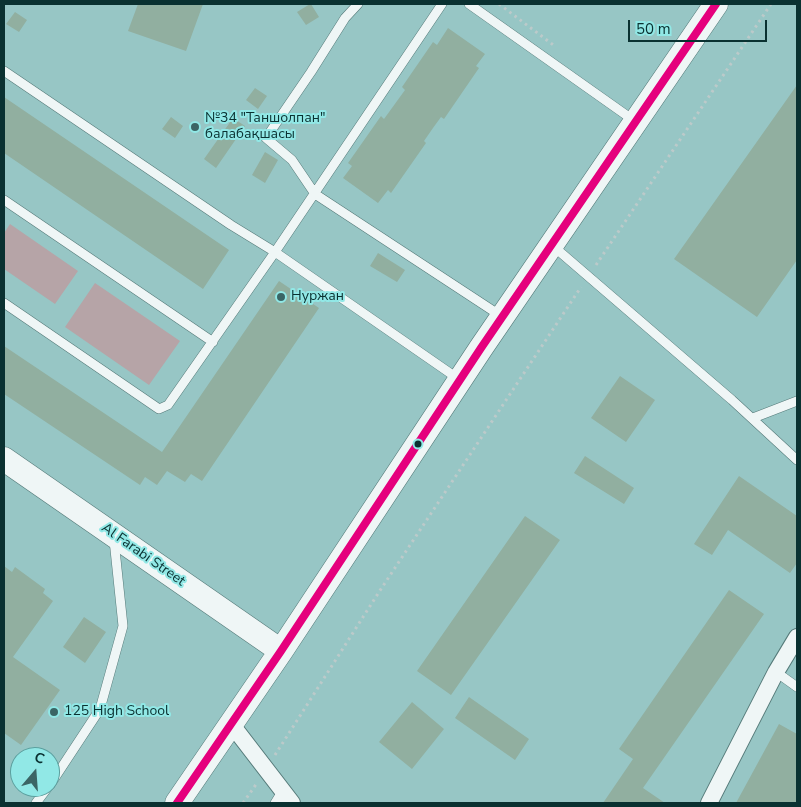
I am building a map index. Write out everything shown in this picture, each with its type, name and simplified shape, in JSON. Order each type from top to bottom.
[{"type":"main road","points":[[178,803],[232,725],[502,317],[716,4]]},
{"type":"main road","name":"Al Farabi Street","points":[[4,459],[281,651]]},
{"type":"street","points":[[709,803],[776,672],[797,637]]},
{"type":"street","points":[[232,725],[266,769],[283,799]]},
{"type":"lane","points":[[358,4],[345,18],[266,138],[292,160],[314,194],[502,317]]},
{"type":"lane","points":[[4,303],[153,406],[160,409],[168,405],[275,252],[442,4]]},
{"type":"lane","points":[[469,4],[636,122]]},
{"type":"lane","points":[[4,70],[231,225],[275,252],[460,380]]},
{"type":"lane","points":[[4,200],[213,342]]},
{"type":"lane","points":[[552,245],[753,418],[797,460]]},
{"type":"lane","points":[[753,418],[797,401]]},
{"type":"lane","points":[[60,769],[100,709],[123,626],[113,535]]},
{"type":"lane","points":[[776,672],[797,687]]},
{"type":"path","points":[[243,803],[378,592],[771,4]]},
{"type":"shaded area","points":[[10,224],[78,271],[55,304],[4,269],[4,233]]},
{"type":"shaded area","points":[[95,283],[180,341],[149,385],[65,327]]},
{"type":"building","points":[[138,4],[203,4],[186,51],[128,31]]},
{"type":"building","points":[[310,4],[319,17],[306,25],[297,12]]},
{"type":"building","points":[[15,12],[27,20],[19,32],[6,24]]},
{"type":"building","points":[[448,28],[485,54],[476,66],[479,68],[444,119],[441,117],[433,128],[424,141],[426,143],[391,193],[388,190],[378,203],[343,178],[352,166],[348,163],[381,116],[384,119],[405,90],[402,87],[433,42],[437,45]]},
{"type":"building","points":[[797,85],[797,260],[757,317],[674,259]]},
{"type":"building","points":[[255,88],[267,96],[258,109],[246,100]]},
{"type":"building","points":[[4,97],[229,250],[203,289],[4,153]]},
{"type":"building","points":[[171,117],[183,126],[175,138],[162,129]]},
{"type":"building","points":[[233,118],[245,126],[216,168],[204,159]]},
{"type":"building","points":[[265,152],[278,160],[265,183],[252,175]]},
{"type":"building","points":[[378,253],[405,270],[397,282],[370,266]]},
{"type":"building","points":[[279,281],[319,308],[202,481],[191,474],[185,482],[167,471],[157,485],[145,477],[140,485],[4,394],[4,346],[162,452]]},
{"type":"building","points":[[620,376],[655,400],[626,442],[591,418]]},
{"type":"building","points":[[585,456],[634,488],[624,504],[574,473]]},
{"type":"building","points":[[739,476],[797,516],[797,563],[790,573],[728,530],[712,555],[694,544]]},
{"type":"building","points":[[525,516],[560,540],[451,695],[417,671]]},
{"type":"building","points":[[4,566],[12,572],[15,567],[45,589],[43,593],[53,601],[13,657],[60,690],[21,745],[4,733]]},
{"type":"building","points":[[729,590],[764,614],[643,788],[665,803],[603,803],[633,759],[619,749]]},
{"type":"building","points":[[84,617],[106,632],[85,663],[63,647]]},
{"type":"building","points":[[469,697],[529,739],[515,760],[455,718]]},
{"type":"building","points":[[412,702],[444,729],[412,769],[379,742]]},
{"type":"building","points":[[779,724],[797,734],[797,803],[736,803]]},
{"type":"transit line","points":[[177,803],[281,651],[481,348],[716,4]]},
{"type":"place","name":"№34 \"Таншолпан\" балабақшасы","points":[[195,127]]},
{"type":"place","name":"Нуржан","points":[[281,297]]},
{"type":"place","name":"125 High School","points":[[54,712]]}]
